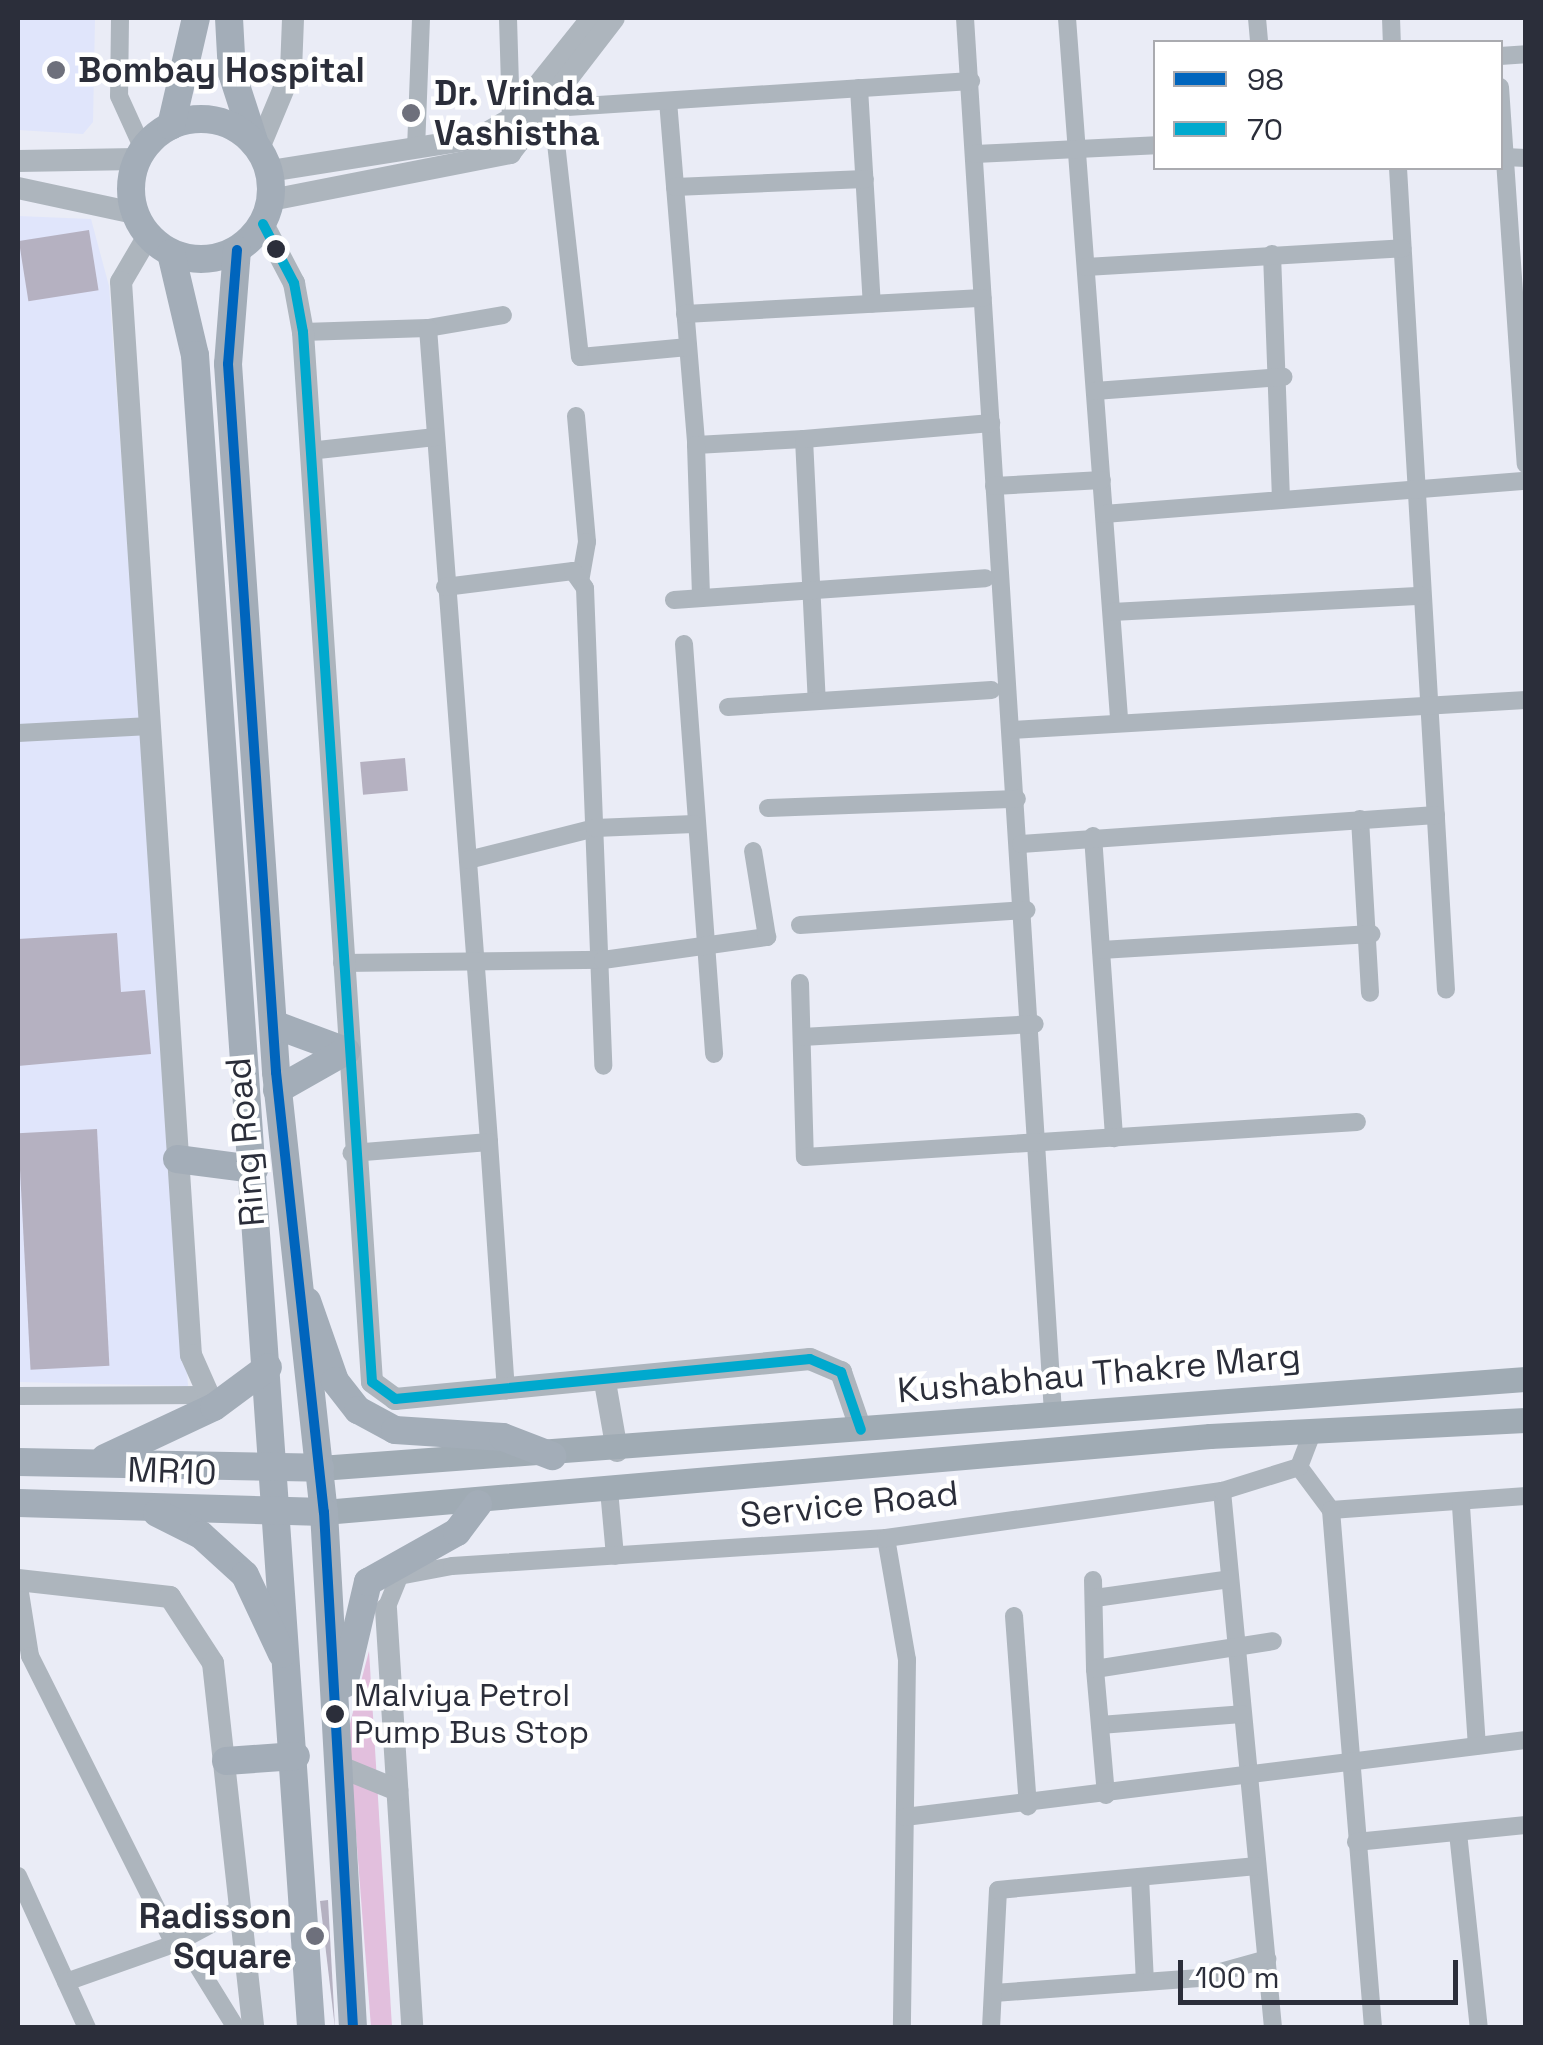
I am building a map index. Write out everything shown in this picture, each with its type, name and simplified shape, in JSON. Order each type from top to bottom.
[{"type":"main road","points":[[196,18],[170,126],[140,154],[151,234],[193,259],[236,250],[267,212],[261,153],[232,74],[229,18]]},
{"type":"main road","points":[[170,126],[215,120],[261,153]]},
{"type":"main road","name":"Ring Road","points":[[151,234],[195,355],[296,1756],[311,2028]]},
{"type":"main road","name":"Ring Road","points":[[236,250],[228,364],[272,1024],[293,1262],[324,1512],[353,2028]]},
{"type":"main road","points":[[272,1024],[346,1051]]},
{"type":"main road","points":[[278,1090],[346,1051]]},
{"type":"main road","points":[[178,1159],[254,1169]]},
{"type":"main road","points":[[293,1262],[335,1381],[358,1410],[396,1430],[503,1438],[552,1456]]},
{"type":"main road","points":[[95,1463],[268,1367]]},
{"type":"main road","name":"Kushabhau Thakre Marg","points":[[320,1468],[552,1456],[1053,1413],[1526,1379]]},
{"type":"main road","name":"Kushabhau Thakre Marg","points":[[324,1512],[478,1504],[1313,1431],[1526,1420]]},
{"type":"main road","name":"MR10","points":[[18,1462],[320,1468]]},
{"type":"main road","name":"MR10","points":[[18,1503],[324,1512]]},
{"type":"main road","points":[[336,1722],[368,1582],[457,1532],[478,1504]]},
{"type":"main road","points":[[149,1509],[201,1534],[245,1576],[286,1659]]},
{"type":"main road","points":[[226,1761],[296,1756]]},
{"type":"street","points":[[18,162],[140,154],[119,96],[120,18]]},
{"type":"street","points":[[293,18],[291,71],[261,153],[416,149],[520,126],[552,108],[971,81]]},
{"type":"street","points":[[416,149],[421,18]]},
{"type":"street","points":[[508,18],[520,126]]},
{"type":"street","points":[[592,18],[520,126],[486,164],[267,212],[294,283],[302,332],[351,1153],[372,1382],[395,1399],[832,1362],[862,1430]]},
{"type":"street","points":[[614,18],[552,108],[580,358],[688,347]]},
{"type":"street","points":[[965,18],[994,486],[1035,1024],[1053,1413]]},
{"type":"street","points":[[1066,18],[1119,718]]},
{"type":"street","points":[[860,88],[872,304]]},
{"type":"street","points":[[668,101],[696,445],[702,598]]},
{"type":"street","points":[[1503,129],[1526,464]]},
{"type":"street","points":[[975,154],[1153,145]]},
{"type":"street","points":[[1505,157],[1526,158]]},
{"type":"street","points":[[1398,170],[1446,990]]},
{"type":"street","points":[[675,187],[864,180]]},
{"type":"street","points":[[18,188],[151,234],[121,282],[190,1356],[210,1401],[18,1396]]},
{"type":"street","points":[[1086,267],[1402,248]]},
{"type":"street","points":[[1272,254],[1283,377],[1281,500]]},
{"type":"street","points":[[685,314],[984,298]]},
{"type":"street","points":[[302,332],[428,328],[503,315]]},
{"type":"street","points":[[428,328],[506,1390]]},
{"type":"street","points":[[1095,391],[1283,377]]},
{"type":"street","points":[[576,416],[588,542],[581,576],[603,960],[604,1066]]},
{"type":"street","points":[[696,445],[804,440],[990,422]]},
{"type":"street","points":[[309,451],[435,437]]},
{"type":"street","points":[[804,440],[817,702]]},
{"type":"street","points":[[994,486],[1102,480]]},
{"type":"street","points":[[1104,514],[1526,481]]},
{"type":"street","points":[[445,587],[581,576]]},
{"type":"street","points":[[674,600],[985,578]]},
{"type":"street","points":[[1112,612],[1422,596]]},
{"type":"street","points":[[684,644],[702,946],[714,1054]]},
{"type":"street","points":[[728,707],[991,690]]},
{"type":"street","points":[[1012,730],[1119,718],[1526,700]]},
{"type":"street","points":[[18,733],[150,726]]},
{"type":"street","points":[[768,808],[1017,799]]},
{"type":"street","points":[[1021,844],[1436,815]]},
{"type":"street","points":[[1360,820],[1372,934],[1370,993]]},
{"type":"street","points":[[468,860],[595,828],[694,824]]},
{"type":"street","points":[[1093,836],[1114,1138]]},
{"type":"street","points":[[342,963],[474,957],[603,960],[767,937],[753,850]]},
{"type":"street","points":[[800,925],[1026,910]]},
{"type":"street","points":[[1101,950],[1372,934]]},
{"type":"street","points":[[800,983],[804,1157],[1357,1122]]},
{"type":"street","points":[[802,1036],[1035,1024]]},
{"type":"street","points":[[351,1153],[489,1142]]},
{"type":"street","points":[[604,1382],[618,1451]]},
{"type":"street","points":[[1313,1431],[1300,1467],[1330,1510],[1373,2028]]},
{"type":"street","name":"Service Road","points":[[386,1608],[400,1576],[616,1556],[886,1538],[1222,1492],[1300,1467]]},
{"type":"street","points":[[610,1490],[616,1556]]},
{"type":"street","points":[[1222,1492],[1274,2028]]},
{"type":"street","points":[[1330,1510],[1461,1506],[1526,1496]]},
{"type":"street","points":[[1461,1506],[1477,1745]]},
{"type":"street","points":[[886,1538],[907,1660],[902,2028]]},
{"type":"street","points":[[1106,1794],[1095,1669],[1094,1589],[1230,1579]]},
{"type":"street","points":[[236,2028],[174,1944],[30,1656],[18,1580],[170,1597],[213,1662],[253,2028]]},
{"type":"street","points":[[386,1608],[412,2028]]},
{"type":"street","points":[[1014,1616],[1028,1806]]},
{"type":"street","points":[[1095,1669],[1273,1641]]},
{"type":"street","points":[[1100,1725],[1242,1714]]},
{"type":"street","points":[[905,1817],[1250,1780],[1348,1761],[1526,1740]]},
{"type":"street","points":[[338,1766],[397,1790]]},
{"type":"street","points":[[1356,1842],[1526,1825]]},
{"type":"street","points":[[1458,1833],[1479,2028]]},
{"type":"street","points":[[992,2028],[998,1890],[1257,1866]]},
{"type":"street","points":[[18,1876],[87,2028]]},
{"type":"street","points":[[1140,1877],[1145,1982]]},
{"type":"street","points":[[66,1982],[174,1944],[241,1908]]},
{"type":"street","points":[[994,1993],[1145,1982],[1268,1958]]},
{"type":"shaded area","name":"Bombay Hospital","points":[[18,18],[95,18],[93,122],[83,134],[18,130]]},
{"type":"shaded area","points":[[18,216],[91,219],[109,286],[188,1386],[18,1382]]},
{"type":"shaded area","points":[[369,1651],[392,2027],[371,2027],[348,1731]]},
{"type":"building","points":[[89,230],[99,290],[28,301],[19,241]]},
{"type":"building","points":[[405,758],[408,791],[363,795],[360,762]]},
{"type":"building","points":[[117,933],[121,992],[145,990],[151,1054],[18,1066],[18,939]]},
{"type":"building","points":[[97,1129],[109,1366],[31,1370],[18,1133]]},
{"type":"building","points":[[328,1900],[335,2028],[320,1901]]},
{"type":"transit line","name":"70","points":[[263,224],[294,283],[303,332],[372,1382],[395,1399],[810,1359],[841,1372],[861,1430]]},
{"type":"transit line","name":"98","points":[[237,250],[228,364],[276,1072],[324,1512],[353,2028]]},
{"type":"place","name":"Bombay Hospital","points":[[56,70]]},
{"type":"place","name":"Dr. Vrinda Vashistha","points":[[411,113]]},
{"type":"place","name":"Malviya Petrol Pump Bus Stop","points":[[335,1714]]},
{"type":"place","name":"Radisson Square","points":[[315,1936]]}]
